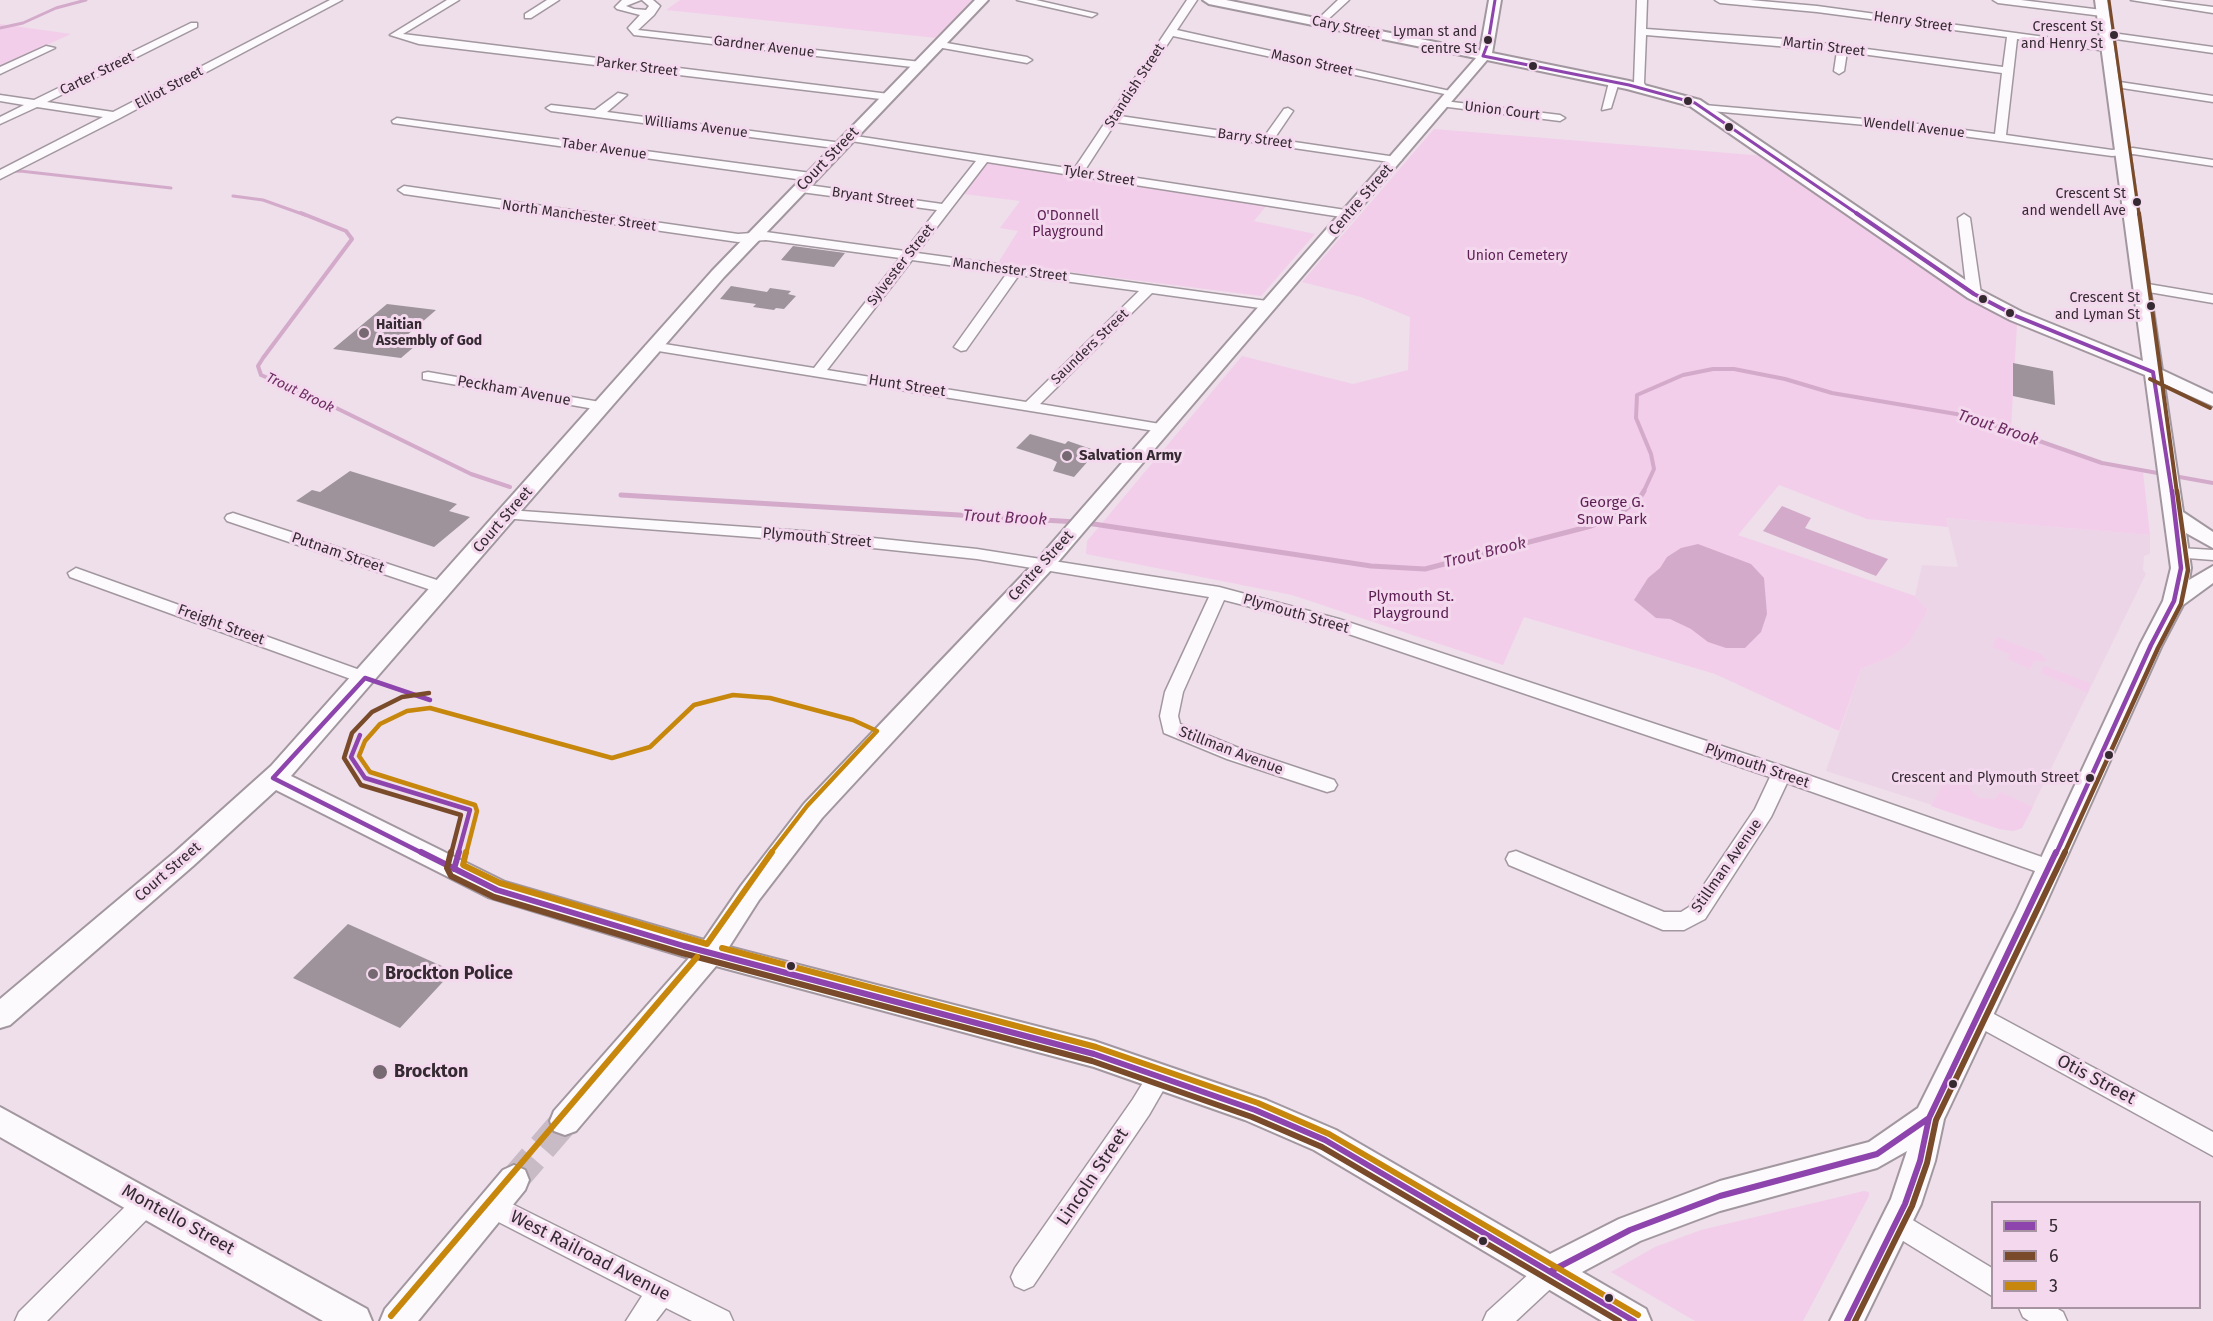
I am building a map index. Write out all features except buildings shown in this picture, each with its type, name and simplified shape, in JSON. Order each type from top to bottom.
[{"type":"main road","name":"Court Street","points":[[0,1016],[175,867],[273,778],[365,678],[652,346],[982,0]]},
{"type":"main road","name":"Cary Street","points":[[1209,0],[1678,97],[1704,108],[1974,294],[2024,320],[2153,372],[2213,401]]},
{"type":"main road","name":"Centre Street","points":[[565,1121],[710,953],[750,893],[813,811],[1045,564],[1484,56],[1495,0]]},
{"type":"main road","points":[[1847,1321],[1896,1222],[1920,1161],[1929,1118],[2049,868],[2151,645],[2175,601],[2181,568],[2180,553],[2102,7]]},
{"type":"main road","points":[[2174,515],[2213,542]]},
{"type":"main road","points":[[2175,601],[2213,573]]},
{"type":"main road","points":[[273,778],[497,890],[710,953],[1094,1054],[1160,1075],[1325,1140],[1634,1321]]},
{"type":"main road","points":[[1551,1271],[1630,1230],[1710,1200],[1877,1154],[1929,1118]]},
{"type":"main road","name":"Montello Street","points":[[4,1129],[147,1202],[355,1321]]},
{"type":"main road","points":[[397,1321],[514,1180]]},
{"type":"street","name":"Elliot Street","points":[[0,175],[338,0]]},
{"type":"street","name":"Parker Street","points":[[454,0],[403,28],[395,35],[419,41],[889,97]]},
{"type":"street","points":[[528,16],[554,0]]},
{"type":"street","points":[[636,0],[625,2],[620,7],[633,12],[651,13],[654,6],[647,0]]},
{"type":"street","points":[[1022,0],[1092,14]]},
{"type":"street","name":"Standish Street","points":[[1078,172],[1192,0]]},
{"type":"street","points":[[1320,22],[1344,0]]},
{"type":"street","points":[[1642,0],[1640,32],[1642,88]]},
{"type":"street","name":"Henry Street","points":[[1720,0],[1817,9],[2012,35],[2213,50]]},
{"type":"street","points":[[1998,0],[2102,7]]},
{"type":"street","points":[[2136,0],[2213,10]]},
{"type":"street","name":"Gardner Avenue","points":[[651,13],[633,28],[634,32],[921,65]]},
{"type":"street","name":"Carter Street","points":[[0,121],[194,26]]},
{"type":"street","name":"Mason Street","points":[[1170,32],[1449,98]]},
{"type":"street","name":"Martin Street","points":[[1640,32],[1842,49],[2008,71]]},
{"type":"street","points":[[2000,137],[2012,35]]},
{"type":"street","points":[[941,45],[1027,60]]},
{"type":"street","points":[[0,71],[50,48]]},
{"type":"street","points":[[1839,71],[1842,49]]},
{"type":"street","points":[[1606,108],[1614,82]]},
{"type":"street","points":[[2113,84],[2213,99]]},
{"type":"street","points":[[597,114],[622,96]]},
{"type":"street","points":[[0,98],[116,116]]},
{"type":"street","name":"Union Court","points":[[1449,98],[1560,118]]},
{"type":"street","name":"Williams Avenue","points":[[551,108],[845,142]]},
{"type":"street","name":"Wendell Avenue","points":[[1704,108],[1910,126],[2123,152],[2133,151],[2213,163]]},
{"type":"street","points":[[1267,141],[1288,111]]},
{"type":"street","name":"Barry Street","points":[[1114,119],[1396,160]]},
{"type":"street","name":"Taber Avenue","points":[[397,121],[806,183]]},
{"type":"street","name":"Tyler Street","points":[[845,142],[984,158],[1348,214]]},
{"type":"street","name":"Sylvester Street","points":[[818,372],[984,158]]},
{"type":"street","name":"Bryant Street","points":[[806,183],[946,208]]},
{"type":"street","name":"North Manchester Street","points":[[404,190],[738,238],[754,237]]},
{"type":"street","points":[[1964,218],[1974,294]]},
{"type":"street","name":"Manchester Street","points":[[754,237],[766,236],[1267,305]]},
{"type":"street","points":[[961,347],[1016,270]]},
{"type":"street","points":[[2142,287],[2213,299]]},
{"type":"street","name":"Saunders Street","points":[[1030,406],[1149,288]]},
{"type":"street","name":"Hunt Street","points":[[652,346],[1161,428]]},
{"type":"street","name":"Peckham Avenue","points":[[428,376],[600,406]]},
{"type":"street","name":"Plymouth Street","points":[[508,515],[816,537],[976,554],[1219,593],[1333,623],[1780,773],[2049,868]]},
{"type":"street","name":"Putnam Street","points":[[233,518],[443,588]]},
{"type":"street","points":[[2180,553],[2213,555]]},
{"type":"street","name":"Freight Street","points":[[76,573],[365,678]]},
{"type":"street","name":"Stillman Avenue","points":[[1219,593],[1174,692],[1169,716],[1171,728],[1234,754],[1327,785]]},
{"type":"street","name":"Stillman Avenue","points":[[1516,859],[1663,921],[1684,921],[1697,913],[1764,812],[1780,773]]},
{"type":"street","name":"Otis Street","points":[[1979,1016],[2213,1145]]},
{"type":"street","name":"Lincoln Street","points":[[1024,1277],[1141,1107],[1160,1075]]},
{"type":"street","points":[[28,1321],[147,1202]]},
{"type":"street","name":"West Railroad Avenue","points":[[492,1206],[720,1321]]},
{"type":"street","points":[[1896,1222],[1991,1282]]},
{"type":"street","points":[[1496,1321],[1551,1271]]},
{"type":"street","points":[[639,1321],[662,1292]]},
{"type":"street","points":[[2034,1309],[2054,1321]]},
{"type":"shaded area","points":[[1782,506],[1811,518],[1805,528],[1888,559],[1876,576],[1763,531]]},
{"type":"shaded area","points":[[1946,518],[2150,535],[2150,554],[2144,556],[2143,570],[2146,574],[2022,828],[2013,831],[1826,771],[1861,669],[1890,657],[1928,610],[1915,596],[1922,565],[1958,567]]},
{"type":"shaded area","points":[[1698,544],[1751,564],[1764,578],[1767,614],[1761,632],[1745,648],[1726,648],[1708,642],[1691,629],[1670,619],[1656,618],[1634,600],[1648,578],[1660,568],[1667,557],[1681,548]]},
{"type":"green space","points":[[680,0],[972,0],[937,38],[666,10]]},
{"type":"green space","points":[[0,24],[71,34],[0,66]]},
{"type":"green space","points":[[1434,129],[1765,156],[2017,324],[2011,429],[2105,466],[2143,472],[2150,535],[1946,518],[1948,527],[1867,519],[1779,485],[1738,535],[1915,596],[1928,610],[1908,644],[1890,657],[1861,669],[1839,731],[1715,674],[1524,617],[1503,665],[1292,595],[1086,554],[1087,541],[1242,356],[1353,384],[1408,370],[1410,317],[1361,297],[1302,282]]},
{"type":"green space","name":"O'Donnell Playground","points":[[987,163],[1267,205],[1254,221],[1315,234],[1261,296],[998,263],[1018,231],[1000,228],[1020,201],[964,194]]},
{"type":"green space","points":[[1997,637],[2041,654],[2047,661],[2034,661],[2030,669],[2008,659],[2010,654],[1992,647]]},
{"type":"green space","points":[[2044,666],[2090,683],[2088,693],[2041,673]]},
{"type":"green space","points":[[1947,774],[1969,784],[1970,789],[1979,798],[1995,799],[2000,792],[2033,807],[2022,828],[2013,831],[1999,829],[1931,806]]},
{"type":"green space","points":[[1864,1191],[1869,1192],[1869,1196],[1803,1321],[1695,1321],[1611,1272],[1655,1247],[1701,1230]]},
{"type":"waterway","points":[[0,28],[23,23],[56,8],[86,0]]},
{"type":"waterway","name":"Trout Brook","points":[[0,172],[20,171],[171,188]]},
{"type":"waterway","name":"Trout Brook","points":[[233,196],[263,200],[305,215]]},
{"type":"waterway","name":"Trout Brook","points":[[301,213],[346,231],[352,239],[263,358],[258,366],[261,375],[326,403],[471,474],[510,487]]},
{"type":"waterway","name":"Trout Brook","points":[[1644,492],[1654,469],[1651,454],[1636,418],[1637,395],[1683,375],[1713,369],[1734,369],[1785,379],[1832,393],[1968,416],[2102,463],[2213,483]]},
{"type":"waterway","name":"Trout Brook","points":[[1087,523],[1371,566],[1425,569],[1591,526],[1618,515],[1639,499],[1644,492]]},
{"type":"waterway","name":"Trout Brook","points":[[621,495],[1077,522]]},
{"type":"tunnel","points":[[514,1180],[565,1121]]},
{"type":"transit line","name":"5","points":[[1495,0],[1488,43],[1483,56],[1629,85],[1695,103],[1974,294],[2016,316],[2153,372],[2180,546],[2181,568],[2174,601],[2151,645],[2029,912],[1929,1118],[1920,1161],[1905,1204],[1847,1321]]},
{"type":"transit line","name":"6","points":[[1855,1321],[1912,1206],[1927,1163],[1936,1120],[2036,915],[2158,648],[2181,604],[2188,570],[2109,0]]},
{"type":"transit line","name":"6","points":[[2150,379],[2210,408]]},
{"type":"transit line","name":"5","points":[[430,700],[365,678],[273,778],[497,890],[684,946],[1094,1054],[1255,1110],[1325,1140],[1634,1321]]},
{"type":"transit line","name":"6","points":[[429,693],[402,697],[372,712],[352,733],[344,758],[361,785],[461,815],[447,868],[451,876],[494,897],[538,911],[682,953],[1092,1061],[1252,1117],[1322,1147],[1619,1321]]},
{"type":"transit line","name":"3","points":[[733,695],[770,698],[853,720],[877,731],[807,806],[744,888],[707,944],[500,883],[463,865],[477,811],[475,805],[370,772],[359,756],[365,741],[380,724],[407,711],[430,708],[612,758],[650,747],[694,705],[733,695]]},
{"type":"transit line","name":"5","points":[[360,735],[351,757],[365,778],[470,810],[454,869]]},
{"type":"transit line","name":"3","points":[[722,948],[1096,1047],[1258,1103],[1329,1134],[1638,1315]]},
{"type":"transit line","name":"3","points":[[391,1316],[697,957]]},
{"type":"transit line","name":"5","points":[[1551,1271],[1630,1230],[1720,1196],[1877,1154],[1929,1118]]},
{"type":"place","name":"Crescent St and Henry St","points":[[2114,35]]},
{"type":"place","name":"Lyman st and centre St","points":[[1488,40]]},
{"type":"place","name":"Crescent St and wendell Ave","points":[[2137,202]]},
{"type":"place","name":"Crescent St and Lyman St","points":[[2151,306]]},
{"type":"place","name":"Haitian Assembly of God","points":[[364,333]]},
{"type":"place","name":"Salvation Army","points":[[1067,456]]},
{"type":"place","name":"Crescent and Plymouth Street","points":[[2090,778]]},
{"type":"place","name":"Brockton Police","points":[[373,974]]},
{"type":"place","name":"Brockton","points":[[380,1072]]},
{"type":"park label","name":"Union Cemetery","points":[[1517,256]]},
{"type":"park label","name":"George G. Snow Park","points":[[1612,512]]},
{"type":"park label","name":"Plymouth St. Playground","points":[[1411,606]]}]
